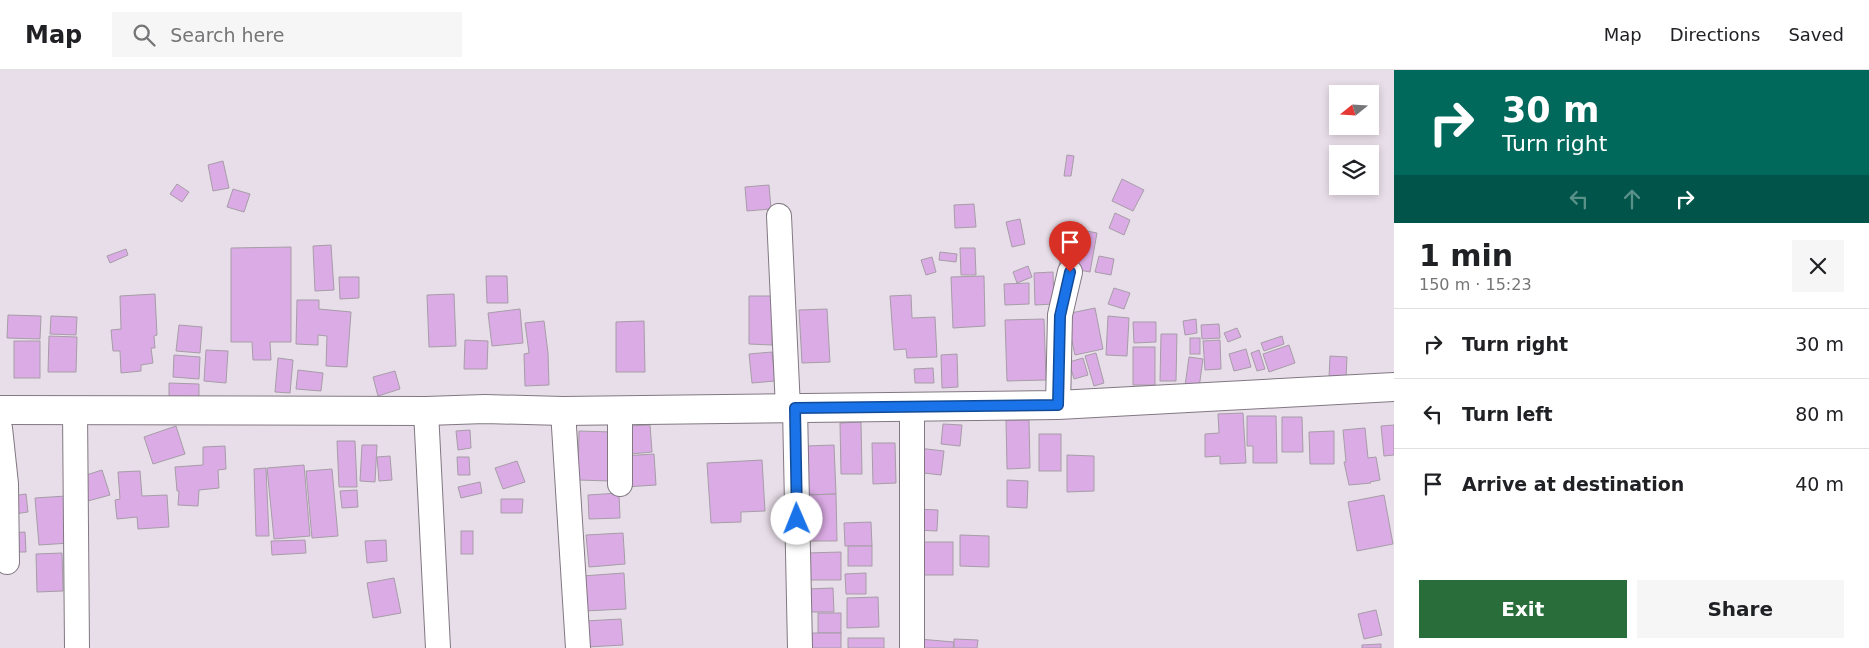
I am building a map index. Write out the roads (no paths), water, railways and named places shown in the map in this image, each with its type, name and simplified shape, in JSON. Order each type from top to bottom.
[{"type":"main road","points":[[0,410],[426,411],[486,409],[562,411],[1058,405],[1394,386]]},
{"type":"street","points":[[779,216],[792,408],[800,648]]},
{"type":"street","points":[[1058,405],[1060,316],[1070,272]]},
{"type":"street","points":[[912,406],[912,648]]},
{"type":"street","points":[[75,410],[77,648]]},
{"type":"street","points":[[620,410],[620,484]]},
{"type":"street","points":[[426,411],[438,648]]},
{"type":"street","points":[[562,411],[578,648]]},
{"type":"street","points":[[0,428],[6,484],[7,562]]}]
